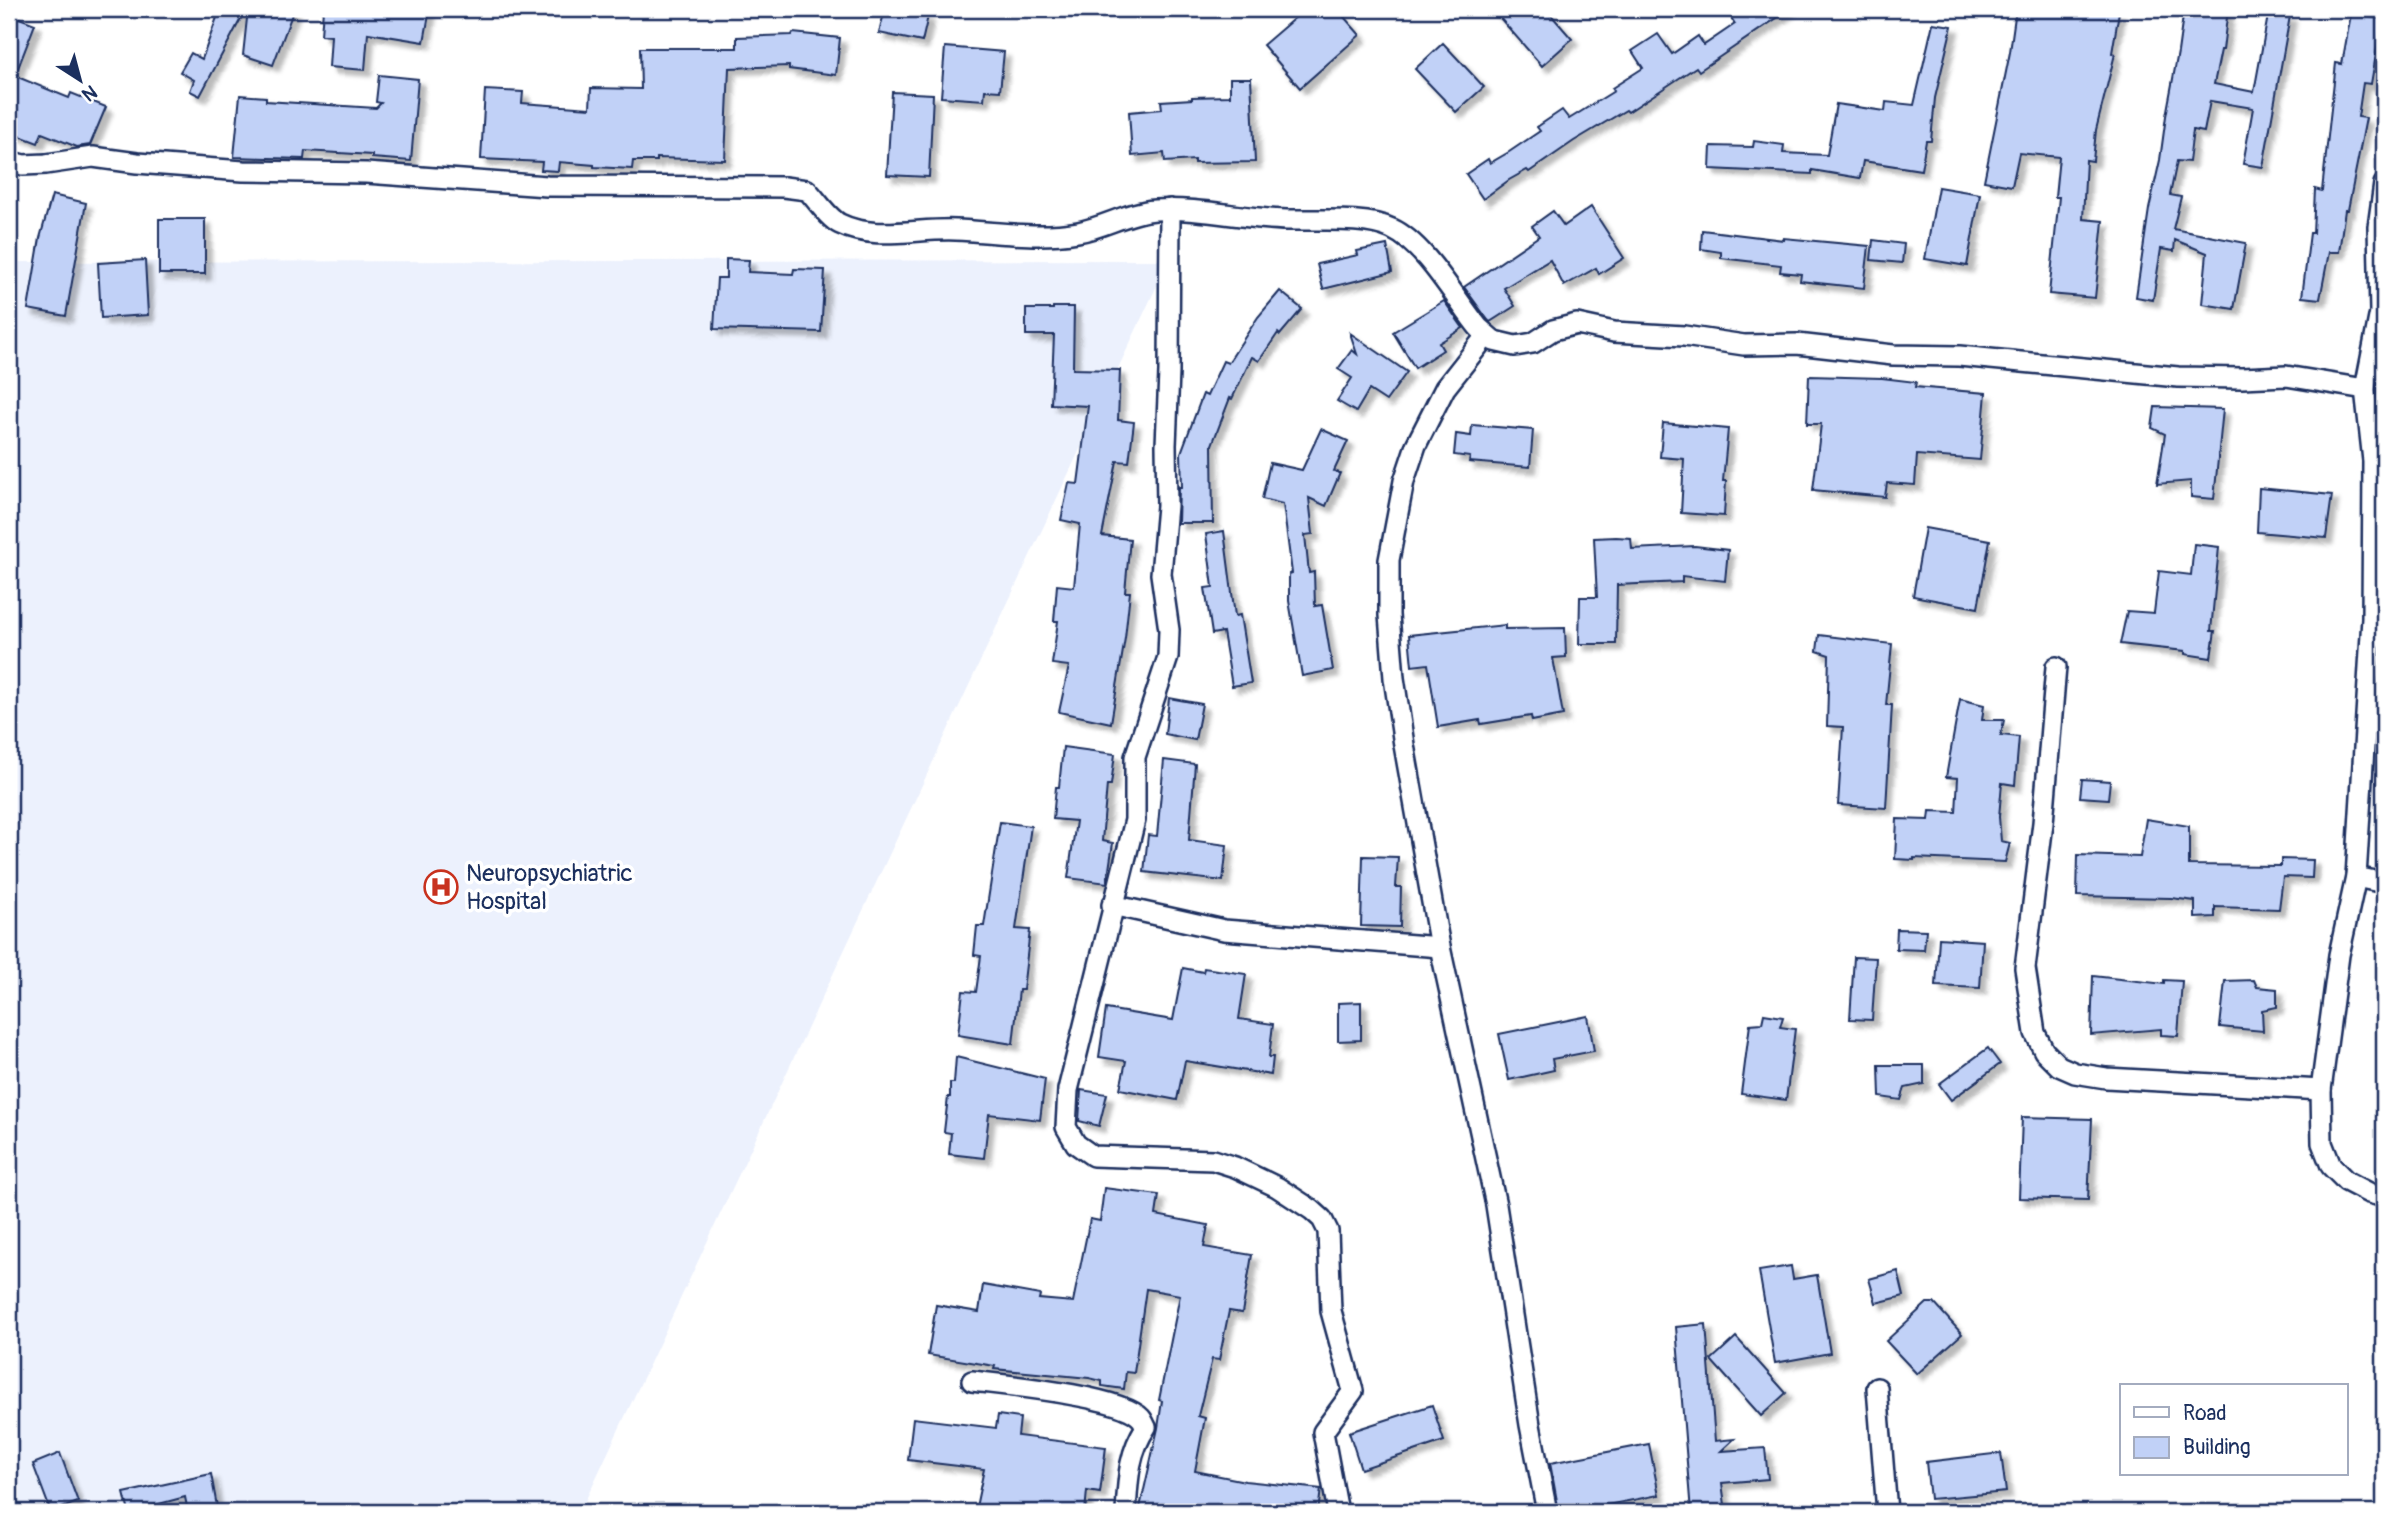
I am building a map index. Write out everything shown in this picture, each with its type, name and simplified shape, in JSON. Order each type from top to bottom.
[{"type":"street","points":[[9,161],[23,165],[46,164],[93,157],[243,171],[366,173],[547,186],[784,187],[807,190],[838,223],[865,232],[955,230],[1062,234],[1092,229],[1136,212],[1170,209],[1263,219],[1335,220],[1382,225],[1415,245],[1486,336],[1505,345],[1523,346],[1553,330],[1577,324],[1614,332],[1684,336],[1744,345],[1797,344],[1893,355],[1959,356],[2178,376],[2286,376],[2365,389]]},
{"type":"street","points":[[2384,184],[2378,227],[2379,312],[2365,389],[2373,461],[2378,618],[2356,877],[2339,955],[2321,1090],[2322,1143],[2332,1166],[2346,1181],[2369,1194],[2384,1198]]},
{"type":"street","points":[[1170,209],[1167,506],[1161,574],[1169,631],[1168,657],[1135,758],[1135,820],[1068,1090],[1066,1127],[1076,1144],[1093,1156],[1213,1160],[1235,1167],[1277,1187],[1322,1219],[1328,1231],[1331,1311],[1353,1391],[1323,1432],[1338,1512]]},
{"type":"street","points":[[1486,336],[1445,388],[1416,444],[1404,481],[1389,560],[1389,615],[1394,678],[1440,947],[1496,1205],[1530,1425],[1547,1512]]},
{"type":"street","points":[[2056,667],[2043,823],[2025,968],[2035,1033],[2044,1051],[2059,1066],[2106,1078],[2321,1090]]},
{"type":"street","points":[[2356,877],[2384,883]]},
{"type":"street","points":[[1112,905],[1224,930],[1440,947]]},
{"type":"street","points":[[972,1381],[1116,1405],[1140,1417],[1146,1427],[1135,1443],[1126,1512]]},
{"type":"street","points":[[1877,1388],[1887,1512]]},
{"type":"shaded area","name":"Neuropsychiatric Hospital","points":[[1169,260],[580,1512],[9,1512],[9,262]]},
{"type":"building","points":[[220,9],[246,9],[200,96],[190,91],[194,80],[180,72],[191,53],[202,59]]},
{"type":"building","points":[[248,9],[294,9],[273,65],[243,55]]},
{"type":"building","points":[[323,9],[430,9],[424,42],[368,33],[365,70],[329,67],[331,36],[321,35]]},
{"type":"building","points":[[885,9],[928,16],[922,42],[879,33]]},
{"type":"building","points":[[1305,9],[1337,9],[1360,35],[1300,88],[1263,45]]},
{"type":"building","points":[[1492,9],[1546,9],[1572,39],[1542,66]]},
{"type":"building","points":[[1741,9],[1790,9],[1699,71],[1696,67],[1628,112],[1626,110],[1574,141],[1529,172],[1527,170],[1509,180],[1483,199],[1466,174],[1488,159],[1490,163],[1509,152],[1540,131],[1537,127],[1562,110],[1569,119],[1614,91],[1612,88],[1643,68],[1632,51],[1658,34],[1672,54],[1698,36],[1704,45],[1735,24],[1730,16]]},
{"type":"building","points":[[2016,9],[2098,9],[2119,12],[2112,53],[2115,54],[2096,130],[2093,161],[2086,160],[2083,219],[2103,221],[2095,298],[2049,294],[2059,197],[2055,197],[2059,157],[2019,153],[2012,186],[1984,181]]},
{"type":"building","points":[[2184,9],[2228,9],[2223,50],[2214,84],[2254,92],[2269,10],[2290,16],[2263,167],[2243,164],[2253,108],[2210,101],[2204,132],[2193,130],[2189,162],[2177,161],[2170,195],[2181,197],[2173,229],[2246,243],[2234,309],[2202,304],[2207,253],[2175,240],[2174,251],[2161,249],[2153,300],[2136,297]]},
{"type":"building","points":[[9,14],[35,24],[15,76],[69,98],[71,93],[106,107],[90,145],[77,147],[42,133],[38,143],[9,132]]},
{"type":"building","points":[[2351,14],[2382,19],[2371,84],[2363,83],[2358,117],[2366,118],[2348,210],[2345,210],[2339,252],[2329,252],[2320,299],[2302,297],[2310,233],[2313,233],[2315,189],[2322,191],[2336,63],[2342,64]]},
{"type":"building","points":[[1933,23],[1952,26],[1935,98],[1931,141],[1926,141],[1921,170],[1863,161],[1860,178],[1812,170],[1812,174],[1710,169],[1711,146],[1753,147],[1754,141],[1784,145],[1783,153],[1827,155],[1836,104],[1885,111],[1886,102],[1914,105]]},
{"type":"building","points":[[793,33],[840,38],[836,75],[789,69],[789,66],[729,68],[725,160],[657,158],[657,161],[633,161],[632,169],[559,162],[558,171],[541,170],[542,162],[481,159],[485,90],[523,92],[522,103],[590,108],[591,88],[641,89],[640,48],[737,48],[737,37]]},
{"type":"building","points":[[1443,43],[1484,87],[1456,112],[1415,69]]},
{"type":"building","points":[[945,47],[1004,52],[1000,91],[985,90],[984,100],[941,97]]},
{"type":"building","points":[[379,75],[418,79],[411,161],[372,158],[372,155],[305,151],[304,159],[234,157],[240,95],[266,97],[266,101],[376,108],[381,103],[376,102]]},
{"type":"building","points":[[1230,78],[1251,78],[1255,162],[1165,162],[1164,153],[1132,156],[1129,112],[1162,109],[1161,101],[1230,96]]},
{"type":"building","points":[[892,92],[933,94],[929,177],[887,175]]},
{"type":"building","points":[[1938,187],[1980,194],[1967,266],[1925,259]]},
{"type":"building","points":[[52,195],[86,203],[66,316],[28,309],[40,238]]},
{"type":"building","points":[[1591,207],[1624,258],[1599,274],[1596,268],[1564,286],[1550,260],[1504,288],[1515,306],[1490,322],[1464,287],[1539,236],[1532,226],[1553,211],[1564,226]]},
{"type":"building","points":[[159,219],[205,219],[205,274],[159,274]]},
{"type":"building","points":[[1702,230],[1784,240],[1869,246],[1864,288],[1800,281],[1801,274],[1780,272],[1781,265],[1721,258],[1721,252],[1701,249]]},
{"type":"building","points":[[1873,240],[1904,244],[1902,263],[1871,260]]},
{"type":"building","points":[[1387,245],[1392,272],[1323,289],[1317,264]]},
{"type":"building","points":[[726,259],[749,260],[748,272],[793,274],[794,269],[825,270],[821,332],[714,329],[717,278],[726,278]]},
{"type":"building","points":[[145,260],[148,315],[101,318],[98,263]]},
{"type":"building","points":[[1280,291],[1302,309],[1280,335],[1278,333],[1259,361],[1252,357],[1232,399],[1230,398],[1212,445],[1213,523],[1178,523],[1179,487],[1182,487],[1181,453],[1203,394],[1207,396],[1223,361],[1228,363],[1258,317]]},
{"type":"building","points":[[1444,301],[1463,328],[1439,343],[1443,350],[1415,368],[1393,332]]},
{"type":"building","points":[[1074,307],[1073,369],[1120,370],[1118,420],[1134,422],[1129,462],[1117,461],[1102,536],[1130,539],[1125,592],[1130,592],[1111,723],[1059,712],[1069,666],[1052,664],[1058,621],[1054,621],[1057,585],[1074,587],[1080,524],[1061,520],[1069,483],[1078,484],[1088,406],[1051,404],[1054,335],[1026,335],[1026,309]]},
{"type":"building","points":[[1350,333],[1407,372],[1386,401],[1369,390],[1356,412],[1337,401],[1352,378],[1338,369],[1352,350],[1357,354]]},
{"type":"building","points":[[1809,376],[1882,378],[1916,382],[1915,387],[1986,393],[1980,460],[1917,455],[1915,485],[1887,483],[1885,497],[1813,490],[1821,424],[1807,424]]},
{"type":"building","points":[[2155,407],[2223,409],[2214,499],[2191,497],[2191,481],[2157,484],[2165,434],[2152,428]]},
{"type":"building","points":[[1663,423],[1728,429],[1723,481],[1726,481],[1724,516],[1681,513],[1684,459],[1660,457]]},
{"type":"building","points":[[1472,425],[1533,430],[1530,467],[1469,462],[1470,457],[1454,455],[1456,434],[1471,436]]},
{"type":"building","points":[[1321,429],[1348,441],[1334,471],[1340,473],[1326,506],[1309,498],[1313,534],[1305,535],[1309,573],[1314,572],[1315,606],[1322,605],[1333,670],[1302,676],[1289,601],[1289,574],[1292,573],[1283,504],[1262,499],[1270,463],[1302,470]]},
{"type":"building","points":[[2259,488],[2332,495],[2326,538],[2257,532]]},
{"type":"building","points":[[1925,528],[1990,540],[1978,608],[1913,596]]},
{"type":"building","points":[[1224,531],[1235,616],[1240,615],[1251,683],[1232,686],[1223,632],[1212,634],[1205,588],[1213,587],[1206,534]]},
{"type":"building","points":[[1594,538],[1631,538],[1632,549],[1695,546],[1728,550],[1725,581],[1682,576],[1682,582],[1617,585],[1616,644],[1579,644],[1580,597],[1597,597]]},
{"type":"building","points":[[2194,544],[2219,547],[2211,658],[2185,654],[2185,651],[2120,644],[2127,611],[2154,613],[2159,571],[2191,575]]},
{"type":"building","points":[[1505,625],[1505,629],[1565,628],[1566,657],[1553,658],[1563,715],[1532,721],[1531,716],[1438,727],[1428,664],[1412,666],[1409,635]]},
{"type":"building","points":[[1819,635],[1892,644],[1886,705],[1892,705],[1886,808],[1838,805],[1843,727],[1827,726],[1829,655],[1817,651]]},
{"type":"building","points":[[1169,698],[1202,704],[1195,740],[1165,734]]},
{"type":"building","points":[[1960,699],[1984,705],[1982,720],[2004,720],[2001,735],[2019,737],[2015,785],[2002,783],[1999,817],[2001,841],[2010,843],[2005,862],[1895,859],[1897,819],[1929,820],[1930,811],[1956,812],[1958,778],[1946,777]]},
{"type":"building","points":[[1063,747],[1115,754],[1111,785],[1107,785],[1102,841],[1113,843],[1107,883],[1068,878],[1076,821],[1053,819]]},
{"type":"building","points":[[1164,760],[1195,764],[1189,840],[1227,845],[1223,881],[1144,872],[1148,835],[1157,836]]},
{"type":"building","points":[[2082,779],[2110,781],[2108,799],[2080,797]]},
{"type":"building","points":[[2146,819],[2189,826],[2189,865],[2281,866],[2281,859],[2313,860],[2312,878],[2283,877],[2279,909],[2215,907],[2215,917],[2195,918],[2195,901],[2077,896],[2078,855],[2140,857]]},
{"type":"building","points":[[1000,822],[1031,826],[1016,929],[1030,930],[1013,1044],[958,1035],[963,991],[976,992],[981,956],[974,955],[977,926],[984,926]]},
{"type":"building","points":[[1363,856],[1398,857],[1396,887],[1401,887],[1400,927],[1361,926]]},
{"type":"building","points":[[1897,929],[1926,930],[1924,950],[1896,949]]},
{"type":"building","points":[[1939,938],[1983,941],[1980,988],[1936,986]]},
{"type":"building","points":[[1854,957],[1876,958],[1872,1020],[1850,1019]]},
{"type":"building","points":[[1183,968],[1246,974],[1239,1019],[1273,1024],[1269,1057],[1273,1057],[1271,1075],[1185,1061],[1177,1100],[1120,1089],[1126,1061],[1099,1057],[1106,1009],[1173,1020]]},
{"type":"building","points":[[2093,976],[2164,984],[2164,980],[2182,981],[2178,1036],[2161,1035],[2161,1029],[2091,1035]]},
{"type":"building","points":[[2254,980],[2257,987],[2277,989],[2277,1007],[2262,1010],[2263,1031],[2220,1027],[2225,981]]},
{"type":"building","points":[[1361,1002],[1361,1040],[1338,1041],[1338,1003]]},
{"type":"building","points":[[1764,1014],[1783,1017],[1780,1027],[1795,1029],[1786,1100],[1741,1094],[1750,1024],[1762,1023]]},
{"type":"building","points":[[1588,1016],[1594,1051],[1552,1059],[1554,1070],[1509,1080],[1499,1034]]},
{"type":"building","points":[[1988,1048],[2000,1064],[1951,1100],[1939,1084]]},
{"type":"building","points":[[956,1057],[1045,1079],[1040,1120],[989,1114],[984,1158],[949,1154],[951,1133],[944,1132],[950,1083],[954,1083]]},
{"type":"building","points":[[1879,1065],[1924,1065],[1924,1084],[1905,1088],[1901,1100],[1880,1097]]},
{"type":"building","points":[[1081,1090],[1107,1094],[1099,1126],[1079,1121]]},
{"type":"building","points":[[2022,1117],[2092,1119],[2088,1200],[2019,1198]]},
{"type":"building","points":[[1104,1188],[1159,1195],[1156,1215],[1208,1225],[1204,1247],[1252,1255],[1242,1313],[1229,1311],[1219,1360],[1212,1359],[1198,1416],[1205,1418],[1195,1471],[1245,1481],[1321,1489],[1318,1512],[1139,1512],[1158,1428],[1162,1401],[1159,1400],[1180,1295],[1146,1289],[1134,1373],[1126,1372],[1124,1389],[1102,1386],[1102,1381],[1089,1378],[994,1369],[995,1366],[928,1355],[936,1305],[979,1312],[983,1285],[1040,1295],[1039,1299],[1073,1302],[1090,1219],[1100,1221]]},
{"type":"building","points":[[1791,1266],[1793,1279],[1817,1275],[1830,1353],[1775,1363],[1759,1271]]},
{"type":"building","points":[[1898,1271],[1904,1296],[1876,1303],[1869,1279]]},
{"type":"building","points":[[1927,1303],[1934,1303],[1962,1334],[1917,1374],[1886,1341]]},
{"type":"building","points":[[1706,1324],[1715,1441],[1734,1439],[1721,1451],[1765,1448],[1768,1479],[1722,1483],[1726,1512],[1691,1512],[1676,1327]]},
{"type":"building","points":[[1736,1337],[1786,1393],[1761,1416],[1711,1360]]},
{"type":"building","points":[[1432,1405],[1444,1441],[1361,1469],[1349,1432]]},
{"type":"building","points":[[998,1415],[1020,1418],[1018,1436],[1106,1447],[1100,1493],[1087,1491],[1085,1512],[975,1512],[984,1469],[908,1460],[913,1418],[996,1428]]},
{"type":"building","points":[[1649,1444],[1659,1495],[1559,1512],[1550,1463]]},
{"type":"building","points":[[60,1453],[78,1502],[51,1512],[33,1464]]},
{"type":"building","points":[[2001,1453],[2006,1492],[1930,1499],[1926,1462]]},
{"type":"building","points":[[211,1474],[218,1512],[188,1512],[185,1497],[129,1512],[124,1493]]},
{"type":"place","name":"Neuropsychiatric Hospital","points":[[441,887]]}]
